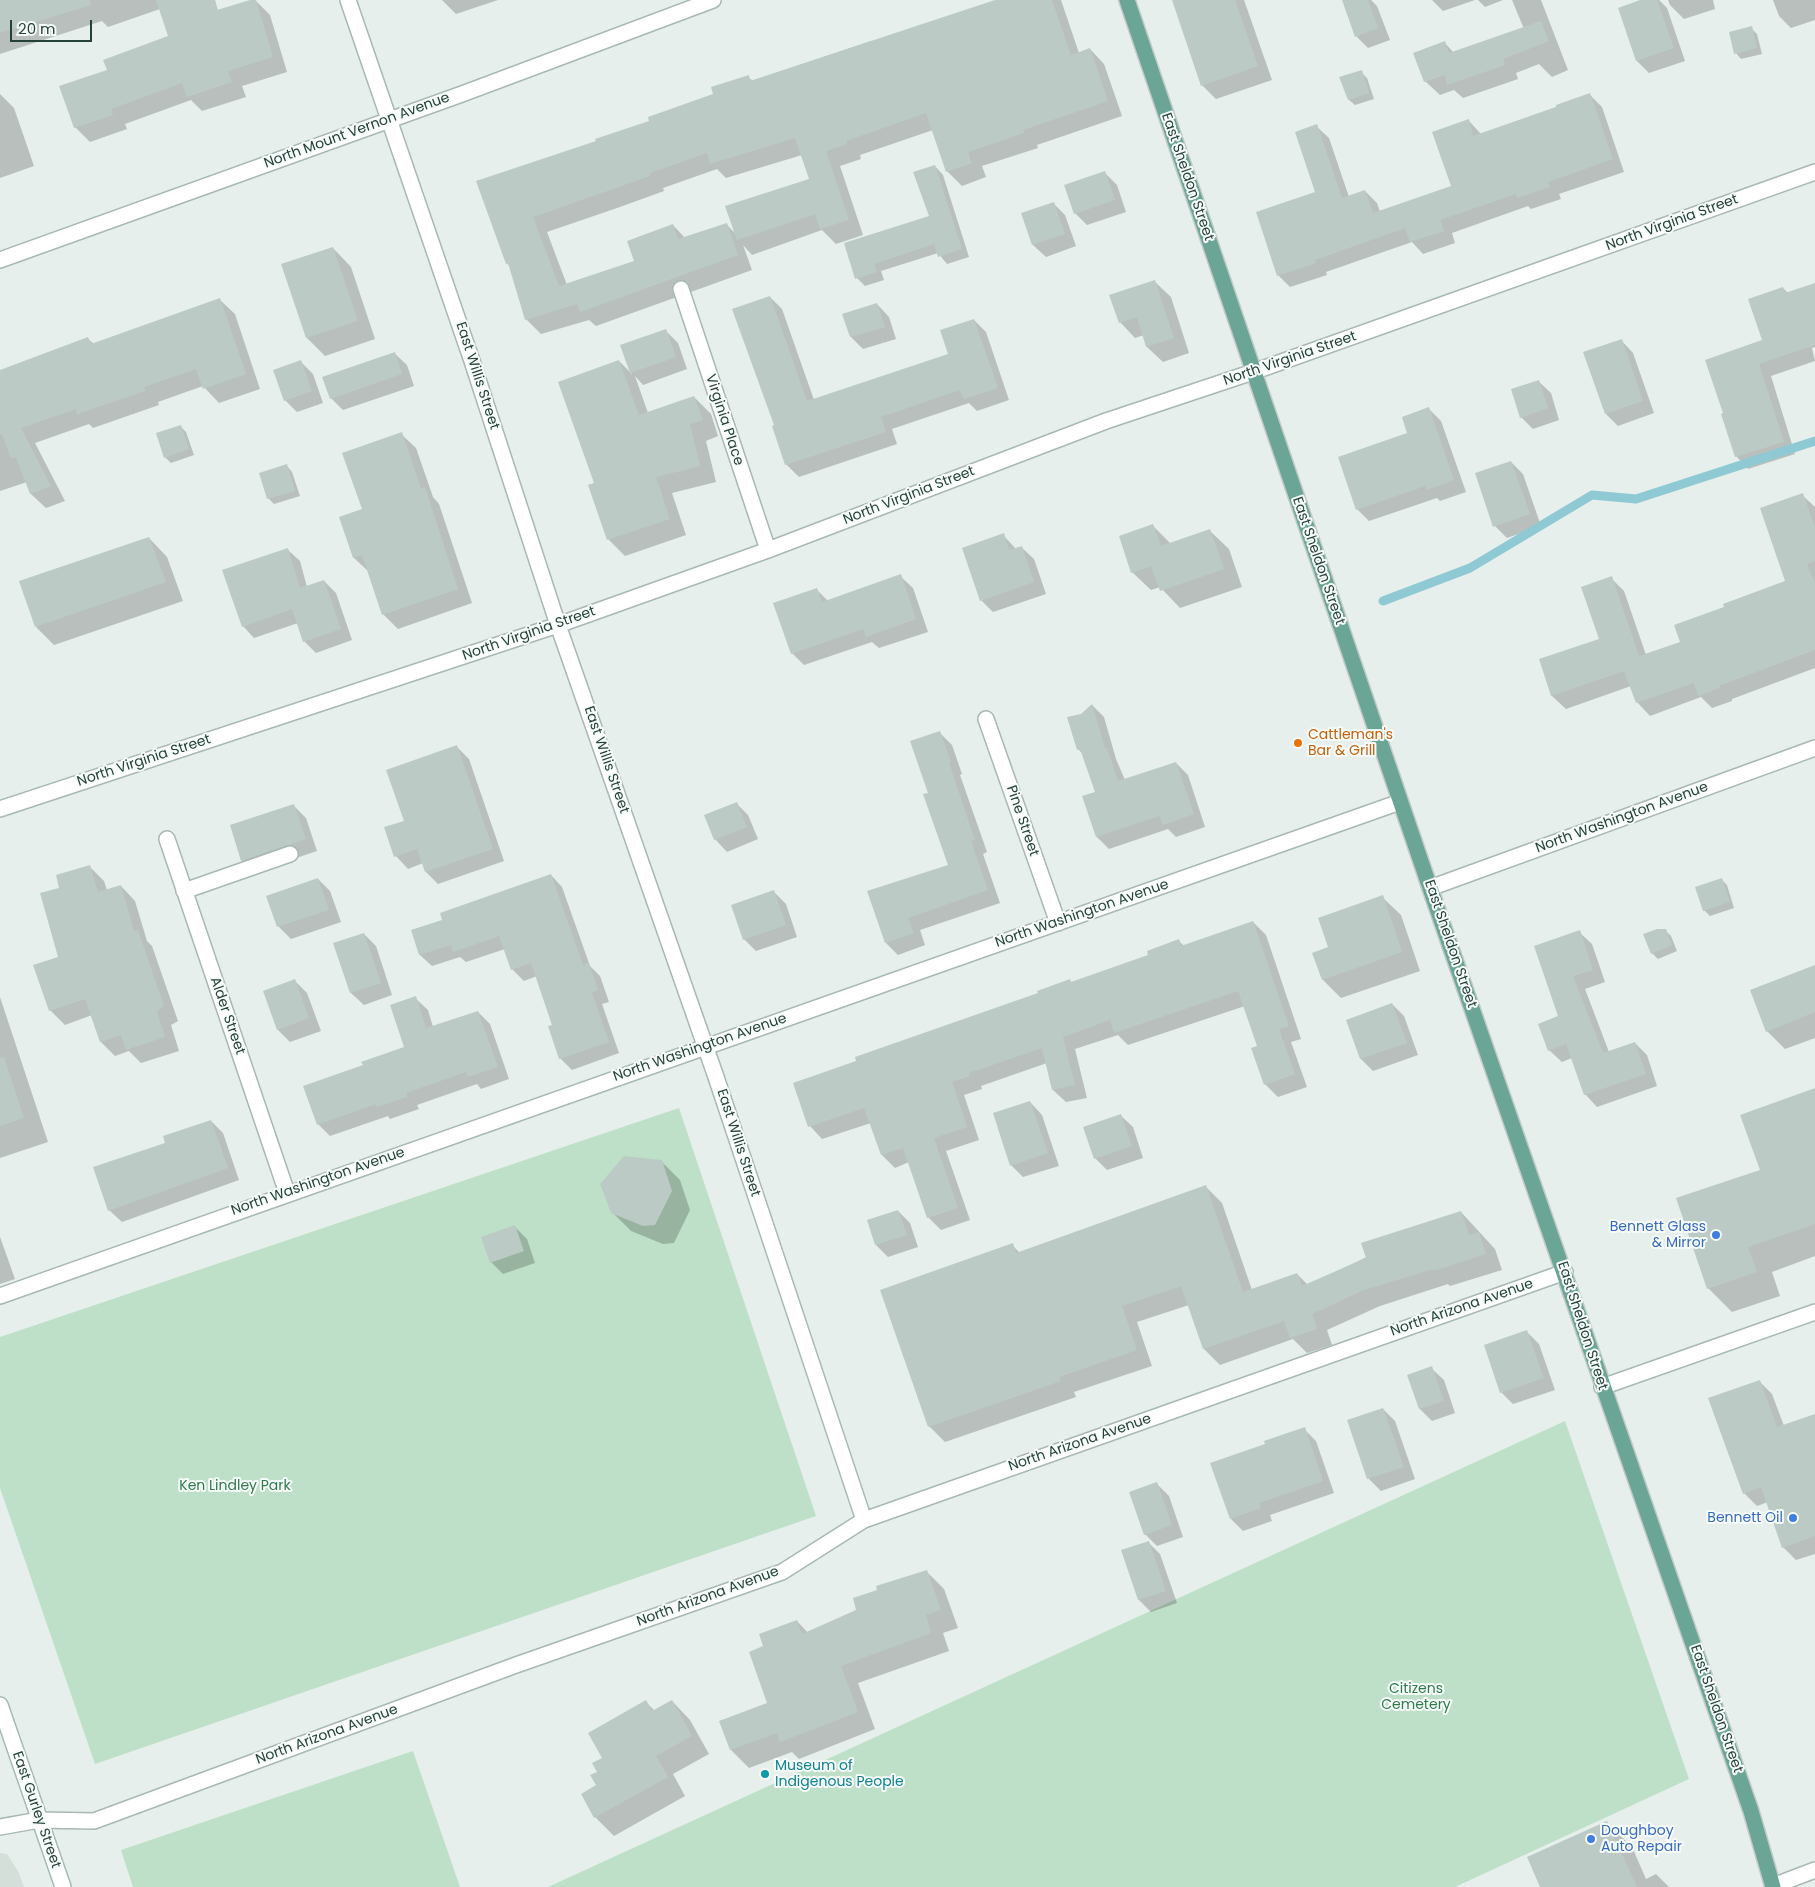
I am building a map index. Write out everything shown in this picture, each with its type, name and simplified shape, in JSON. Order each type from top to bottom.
[{"type":"main road","name":"East Sheldon Street","points":[[1127,0],[1400,802],[1751,1811],[1773,1886]]},
{"type":"street","name":"East Willis Street","points":[[348,0],[472,361],[558,625],[706,1046],[864,1520]]},
{"type":"street","name":"North Mount Vernon Avenue","points":[[0,260],[390,120],[713,0]]},
{"type":"street","name":"North Virginia Street","points":[[0,809],[558,625],[768,550],[1106,421],[1253,372],[1815,172]]},
{"type":"street","name":"Virginia Place","points":[[681,289],[768,550]]},
{"type":"street","name":"Pine Street","points":[[986,719],[1058,923]]},
{"type":"street","name":"North Washington Avenue","points":[[1430,888],[1815,748]]},
{"type":"street","name":"North Washington Avenue","points":[[0,1296],[287,1193],[1400,802]]},
{"type":"street","name":"Alder Street","points":[[167,839],[287,1193]]},
{"type":"street","points":[[184,890],[290,854]]},
{"type":"street","name":"North Arizona Avenue","points":[[0,1827],[39,1820],[94,1821],[516,1665],[782,1572],[864,1520],[1565,1272]]},
{"type":"street","points":[[1602,1387],[1815,1312]]},
{"type":"street","name":"East Gurley Street","points":[[0,1705],[63,1887]]},
{"type":"street","points":[[1773,1886],[1815,1870]]},
{"type":"shaded area","points":[[0,1853],[7,1854],[18,1871],[24,1887],[0,1887]]},
{"type":"green space","name":"Ken Lindley Park","points":[[679,1108],[816,1516],[95,1764],[0,1488],[0,1337]]},
{"type":"green space","name":"Citizens Cemetery","points":[[1565,1421],[1689,1779],[1455,1887],[548,1887]]},
{"type":"green space","points":[[413,1751],[460,1887],[133,1887],[121,1850]]},
{"type":"building","points":[[0,0],[90,0],[91,5],[0,33]]},
{"type":"building","points":[[156,0],[215,0],[217,10],[256,0],[273,57],[228,71],[232,82],[187,97],[182,83],[111,109],[113,115],[74,128],[59,86],[107,70],[103,60],[168,36]]},
{"type":"building","points":[[995,0],[1052,0],[1071,55],[1090,48],[1108,101],[1023,130],[1024,133],[968,152],[972,163],[946,172],[926,113],[846,141],[847,144],[826,151],[849,220],[820,229],[815,214],[737,240],[725,206],[809,179],[795,138],[710,164],[707,153],[650,173],[650,176],[533,217],[559,286],[634,261],[627,241],[673,224],[678,239],[727,223],[738,255],[580,312],[577,304],[525,320],[508,263],[506,264],[476,181],[596,141],[595,139],[649,121],[648,117],[713,94],[711,87],[749,75],[750,81]]},
{"type":"building","points":[[1172,0],[1235,0],[1258,66],[1201,86]]},
{"type":"building","points":[[1342,0],[1368,0],[1378,28],[1355,37]]},
{"type":"building","points":[[1640,0],[1657,0],[1674,48],[1636,61],[1618,8]]},
{"type":"building","points":[[1541,21],[1549,41],[1503,59],[1505,65],[1447,85],[1445,75],[1424,82],[1413,53],[1445,41],[1449,53]]},
{"type":"building","points":[[1752,26],[1757,48],[1734,54],[1729,32]]},
{"type":"building","points":[[1362,70],[1369,93],[1348,100],[1339,77]]},
{"type":"building","points":[[1590,93],[1613,159],[1548,182],[1550,187],[1517,198],[1516,194],[1440,220],[1444,231],[1410,242],[1405,228],[1315,260],[1316,263],[1277,276],[1256,212],[1315,192],[1295,132],[1317,124],[1342,198],[1365,190],[1373,213],[1451,186],[1432,132],[1469,119],[1473,136]]},
{"type":"building","points":[[935,165],[962,249],[938,257],[934,244],[874,264],[877,272],[855,279],[844,243],[929,216],[913,172]]},
{"type":"building","points":[[1105,171],[1115,200],[1074,214],[1064,185]]},
{"type":"building","points":[[1054,202],[1065,234],[1032,245],[1021,213]]},
{"type":"building","points":[[333,247],[358,321],[306,338],[281,264]]},
{"type":"building","points":[[1155,280],[1174,338],[1146,347],[1137,317],[1119,323],[1109,295]]},
{"type":"building","points":[[1815,283],[1815,345],[1759,364],[1784,442],[1735,457],[1721,414],[1723,413],[1705,360],[1762,340],[1748,299],[1783,287],[1785,293]]},
{"type":"building","points":[[770,296],[807,401],[948,354],[940,330],[974,319],[998,388],[964,399],[960,390],[881,417],[886,432],[785,465],[772,426],[774,425],[732,309]]},
{"type":"building","points":[[220,298],[246,374],[203,389],[196,369],[144,387],[145,391],[77,414],[76,409],[21,428],[51,486],[30,494],[16,457],[11,459],[2,434],[0,435],[0,370],[88,337],[91,344]]},
{"type":"building","points":[[877,303],[885,327],[850,337],[842,314]]},
{"type":"building","points":[[666,329],[676,357],[630,373],[620,345]]},
{"type":"building","points":[[1622,339],[1643,401],[1605,414],[1583,352]]},
{"type":"building","points":[[395,352],[402,374],[330,399],[322,377]]},
{"type":"building","points":[[301,360],[312,391],[284,401],[273,370]]},
{"type":"building","points":[[619,360],[639,415],[694,396],[703,420],[690,424],[700,466],[656,477],[670,519],[607,540],[588,485],[594,483],[558,382]]},
{"type":"building","points":[[1539,380],[1548,408],[1520,418],[1511,389]]},
{"type":"building","points":[[1429,407],[1454,480],[1427,490],[1425,486],[1356,510],[1338,457],[1407,433],[1402,417]]},
{"type":"building","points":[[181,425],[189,449],[164,458],[156,433]]},
{"type":"building","points":[[402,432],[421,489],[425,487],[458,589],[382,615],[362,555],[353,558],[339,517],[362,509],[342,453]]},
{"type":"building","points":[[1511,461],[1530,514],[1493,527],[1475,473]]},
{"type":"building","points":[[287,464],[295,491],[267,499],[259,473]]},
{"type":"building","points":[[1803,493],[1815,529],[1815,561],[1807,564],[1815,584],[1815,650],[1719,686],[1720,688],[1698,696],[1694,683],[1636,703],[1624,671],[1551,696],[1539,659],[1599,639],[1581,587],[1612,576],[1639,656],[1680,642],[1674,625],[1724,607],[1723,604],[1785,581],[1760,508]]},
{"type":"building","points":[[1153,524],[1161,546],[1210,529],[1224,569],[1160,591],[1151,566],[1131,573],[1119,536]]},
{"type":"building","points":[[1004,533],[1009,550],[1022,546],[1034,582],[980,601],[962,548]]},
{"type":"building","points":[[149,537],[166,582],[35,627],[19,581]]},
{"type":"building","points":[[288,548],[300,588],[324,580],[341,629],[303,642],[292,609],[242,627],[222,570]]},
{"type":"building","points":[[901,574],[916,619],[866,637],[863,629],[791,654],[773,603],[817,588],[822,602]]},
{"type":"building","points":[[1092,704],[1105,748],[1107,748],[1118,781],[1176,762],[1194,814],[1163,825],[1159,816],[1096,837],[1082,796],[1095,792],[1080,749],[1077,750],[1067,717],[1081,714]]},
{"type":"building","points":[[940,731],[975,840],[971,841],[988,890],[908,918],[914,933],[885,943],[867,891],[948,865],[923,794],[928,793],[910,741]]},
{"type":"building","points":[[457,745],[493,849],[425,872],[417,849],[394,857],[384,827],[404,821],[386,770]]},
{"type":"building","points":[[737,802],[747,827],[714,840],[704,815]]},
{"type":"building","points":[[294,804],[306,839],[241,861],[230,825]]},
{"type":"building","points":[[90,865],[98,892],[121,885],[134,931],[138,930],[164,1006],[157,1011],[165,1037],[126,1050],[121,1035],[100,1042],[85,999],[49,1011],[33,965],[58,957],[40,893],[59,888],[56,875]]},
{"type":"building","points":[[551,874],[583,965],[589,963],[598,990],[592,993],[609,1042],[559,1059],[548,1026],[552,1025],[531,963],[511,970],[499,936],[453,952],[451,945],[419,955],[411,930],[442,920],[440,913]]},
{"type":"building","points":[[318,878],[329,910],[277,927],[266,896]]},
{"type":"building","points":[[1722,878],[1730,902],[1703,911],[1695,887]]},
{"type":"building","points":[[774,890],[786,925],[743,940],[731,905]]},
{"type":"building","points":[[1383,895],[1402,952],[1322,980],[1312,953],[1328,947],[1318,918]]},
{"type":"building","points":[[1253,921],[1289,1026],[1279,1029],[1295,1074],[1264,1085],[1251,1048],[1257,1046],[1238,991],[1114,1033],[1110,1020],[1063,1037],[1075,1085],[1052,1090],[1042,1048],[969,1073],[970,1076],[952,1082],[967,1127],[934,1138],[958,1208],[927,1218],[903,1148],[881,1155],[864,1108],[808,1127],[793,1083],[856,1061],[855,1057],[1038,993],[1037,991],[1070,979],[1071,982],[1148,955],[1147,951],[1179,939],[1181,946]]},
{"type":"building","points":[[1657,929],[1666,929],[1672,945],[1651,954],[1643,934]]},
{"type":"building","points":[[1580,930],[1593,970],[1573,976],[1603,1053],[1635,1042],[1646,1074],[1584,1095],[1566,1044],[1548,1051],[1538,1024],[1558,1016],[1534,946]]},
{"type":"building","points":[[364,933],[381,983],[350,993],[333,943]]},
{"type":"building","points":[[1815,965],[1815,1012],[1766,1032],[1750,990]]},
{"type":"building","points":[[295,979],[309,1018],[277,1030],[263,991]]},
{"type":"building","points":[[416,996],[426,1028],[478,1011],[498,1067],[468,1077],[466,1072],[406,1093],[407,1097],[377,1107],[376,1104],[317,1125],[303,1086],[363,1065],[361,1062],[404,1047],[390,1005]]},
{"type":"building","points":[[1392,1003],[1407,1043],[1360,1059],[1346,1020]]},
{"type":"building","points":[[4,1057],[24,1118],[0,1126],[0,1058]]},
{"type":"building","points":[[1815,1088],[1815,1224],[1748,1247],[1757,1272],[1707,1289],[1676,1198],[1760,1170],[1740,1115]]},
{"type":"building","points":[[1030,1101],[1048,1153],[1010,1166],[993,1113]]},
{"type":"building","points":[[1121,1114],[1132,1146],[1094,1159],[1083,1127]]},
{"type":"building","points":[[211,1120],[228,1168],[108,1211],[93,1167],[165,1143],[163,1136]]},
{"type":"building","points":[[624,1156],[662,1160],[672,1191],[655,1225],[643,1226],[611,1213],[600,1184]]},
{"type":"building","points":[[1206,1185],[1243,1292],[1297,1273],[1302,1286],[1366,1258],[1361,1243],[1461,1211],[1469,1235],[1479,1232],[1486,1254],[1364,1290],[1312,1314],[1317,1329],[1290,1338],[1284,1321],[1203,1349],[1181,1286],[1122,1306],[1137,1350],[1059,1377],[1061,1381],[928,1427],[880,1290],[1013,1243],[1016,1253]]},
{"type":"building","points":[[898,1210],[907,1235],[875,1245],[867,1220]]},
{"type":"building","points":[[515,1225],[524,1251],[490,1263],[481,1237]]},
{"type":"building","points":[[1527,1330],[1544,1378],[1500,1393],[1484,1345]]},
{"type":"building","points":[[1432,1366],[1444,1401],[1419,1409],[1407,1375]]},
{"type":"building","points":[[1760,1380],[1777,1427],[1815,1414],[1815,1536],[1782,1548],[1761,1487],[1743,1494],[1708,1398]]},
{"type":"building","points":[[1383,1408],[1404,1467],[1367,1479],[1347,1420]]},
{"type":"building","points":[[1305,1427],[1323,1481],[1259,1503],[1261,1508],[1230,1519],[1210,1463],[1265,1444],[1264,1441]]},
{"type":"building","points":[[1157,1482],[1172,1525],[1144,1535],[1129,1492]]},
{"type":"building","points":[[1149,1541],[1166,1591],[1138,1600],[1121,1550]]},
{"type":"building","points":[[927,1570],[941,1610],[926,1615],[931,1633],[841,1666],[858,1712],[780,1742],[777,1733],[730,1750],[719,1721],[767,1703],[749,1652],[763,1646],[759,1634],[797,1620],[802,1634],[856,1610],[853,1598],[877,1590],[876,1586]]},
{"type":"building","points":[[646,1700],[652,1711],[672,1700],[692,1736],[656,1756],[668,1777],[594,1818],[581,1794],[596,1785],[590,1775],[597,1772],[592,1763],[602,1758],[588,1733]]},
{"type":"building","name":"Doughboy Auto Repair","points":[[1607,1821],[1637,1887],[1540,1887],[1527,1857]]},
{"type":"waterway","points":[[1383,601],[1470,568],[1592,495],[1636,499],[1815,441]]},
{"type":"place","name":"Cattleman's Bar & Grill","points":[[1298,743]]},
{"type":"place","name":"Bennett Glass & Mirror","points":[[1716,1235]]},
{"type":"place","name":"Bennett Oil","points":[[1793,1518]]},
{"type":"place","name":"Museum of Indigenous People","points":[[765,1774]]},
{"type":"place","name":"Doughboy Auto Repair","points":[[1591,1839]]}]
